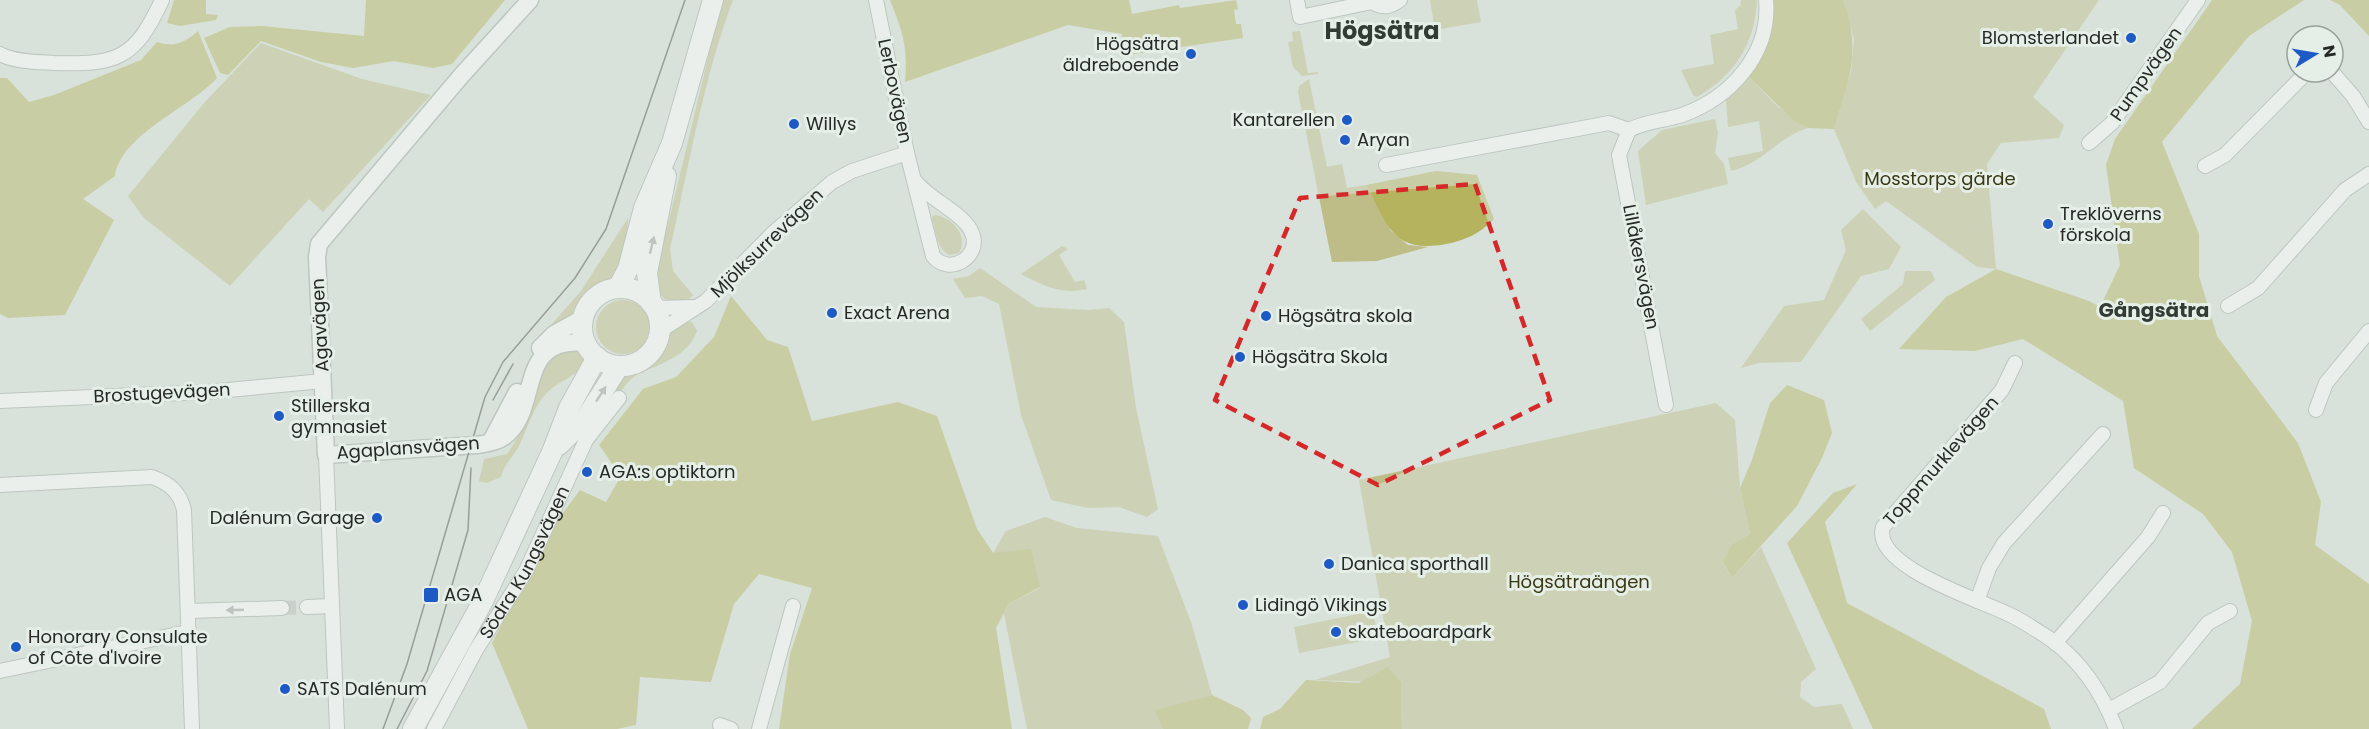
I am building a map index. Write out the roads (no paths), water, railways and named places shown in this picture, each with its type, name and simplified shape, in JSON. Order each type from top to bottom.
[{"type":"main road","points":[[653,305],[636,291],[618,288],[597,296],[588,306],[583,318],[582,331],[591,350],[603,362],[619,366],[640,362],[657,344],[660,331],[647,273],[672,143],[713,0]]},
{"type":"main road","points":[[618,288],[631,260],[644,208],[672,143]]},
{"type":"main road","name":"Södra Kungsvägen","points":[[413,729],[483,601],[552,452],[591,350]]},
{"type":"main road","name":"Södra Kungsvägen","points":[[552,452],[586,418],[619,366]]},
{"type":"street","points":[[0,54],[46,63],[94,64],[124,54],[146,33],[162,0]]},
{"type":"street","name":"Agavägen","points":[[337,729],[317,257],[320,244],[461,76],[530,0]]},
{"type":"street","name":"Lerbovägen","points":[[876,0],[907,153],[933,256],[939,264],[945,266],[963,261],[973,248],[975,240],[970,229],[926,194],[916,182]]},
{"type":"street","points":[[1297,0],[1300,17],[1372,1],[1380,7],[1391,6],[1400,0]]},
{"type":"street","points":[[1386,165],[1609,123],[1629,130],[1643,123],[1679,116],[1698,109],[1734,85],[1747,68],[1764,29],[1766,0]]},
{"type":"street","name":"Pumpvägen","points":[[2089,143],[2112,123],[2198,0]]},
{"type":"street","points":[[2205,166],[2225,155],[2295,84]]},
{"type":"street","points":[[2342,84],[2369,122]]},
{"type":"street","name":"Lillåkersvägen","points":[[1629,130],[1620,154],[1666,405]]},
{"type":"street","name":"Mjölksurrevägen","points":[[660,331],[706,301],[773,233],[832,182],[852,171],[907,153]]},
{"type":"street","points":[[2228,306],[2258,288],[2345,190],[2369,174]]},
{"type":"street","name":"Mjölksurrevägen","points":[[653,305],[694,307]]},
{"type":"street","name":"Agaplansvägen","points":[[491,441],[536,352],[554,334],[583,318]]},
{"type":"street","points":[[2316,410],[2326,383],[2369,331]]},
{"type":"street","name":"Agaplansvägen","points":[[326,455],[477,445],[500,439],[511,430],[532,372],[546,352],[561,344],[591,350]]},
{"type":"street","name":"Toppmurklevägen","points":[[2015,363],[2002,390],[1883,527],[1881,532],[1885,547],[1924,577],[1950,592],[2007,613],[2055,643],[2088,678],[2109,710],[2116,729]]},
{"type":"street","name":"Brostugevägen","points":[[0,401],[207,392],[323,381]]},
{"type":"street","name":"Södra Kungsvägen","points":[[434,729],[476,650],[526,571],[586,440],[619,398]]},
{"type":"street","points":[[1977,601],[1989,568],[2004,543],[2103,434]]},
{"type":"street","points":[[0,485],[152,477],[170,485],[182,500],[192,729]]},
{"type":"street","points":[[2055,643],[2148,537],[2163,513]]},
{"type":"street","points":[[307,607],[332,606]]},
{"type":"street","points":[[759,729],[793,606]]},
{"type":"street","points":[[188,611],[282,608]]},
{"type":"street","points":[[2109,710],[2160,682],[2208,623],[2230,611]]},
{"type":"street","points":[[0,671],[188,632]]},
{"type":"tunnel","points":[[282,608],[307,607]]},
{"type":"tram line","points":[[383,729],[407,664],[485,397],[503,362],[575,278],[606,229],[685,0]]},
{"type":"tram line","points":[[493,400],[513,364]]},
{"type":"tram line","points":[[397,729],[427,671],[468,530],[471,468]]},
{"type":"place","name":"Blomsterlandet","points":[[2131,38]]},
{"type":"place","name":"Högsätra äldreboende","points":[[1191,54]]},
{"type":"place","name":"Kantarellen","points":[[1347,120]]},
{"type":"place","name":"Willys","points":[[794,124]]},
{"type":"place","name":"Aryan","points":[[1345,140]]},
{"type":"place","name":"Treklöverns förskola","points":[[2048,224]]},
{"type":"place","name":"Exact Arena","points":[[832,313]]},
{"type":"place","name":"Högsätra skola","points":[[1266,316]]},
{"type":"place","name":"Högsätra Skola","points":[[1240,357]]},
{"type":"place","name":"Stillerska gymnasiet","points":[[279,416]]},
{"type":"place","name":"AGA:s optiktorn","points":[[587,472]]},
{"type":"place","name":"Dalénum Garage","points":[[377,518]]},
{"type":"place","name":"Danica sporthall","points":[[1329,564]]},
{"type":"place","name":"AGA","points":[[431,595]]},
{"type":"place","name":"Lidingö Vikings","points":[[1243,605]]},
{"type":"place","name":"skateboardpark","points":[[1336,632]]},
{"type":"place","name":"Honorary Consulate of Côte d'Ivoire","points":[[16,647]]},
{"type":"place","name":"SATS Dalénum","points":[[285,689]]},
{"type":"district","name":"Högsätra","points":[[1382,31]]},
{"type":"district","name":"Gångsätra","points":[[2154,310]]},
{"type":"park label","name":"Mosstorps gärde","points":[[1940,179]]},
{"type":"park label","name":"Högsätraängen","points":[[1579,582]]}]
